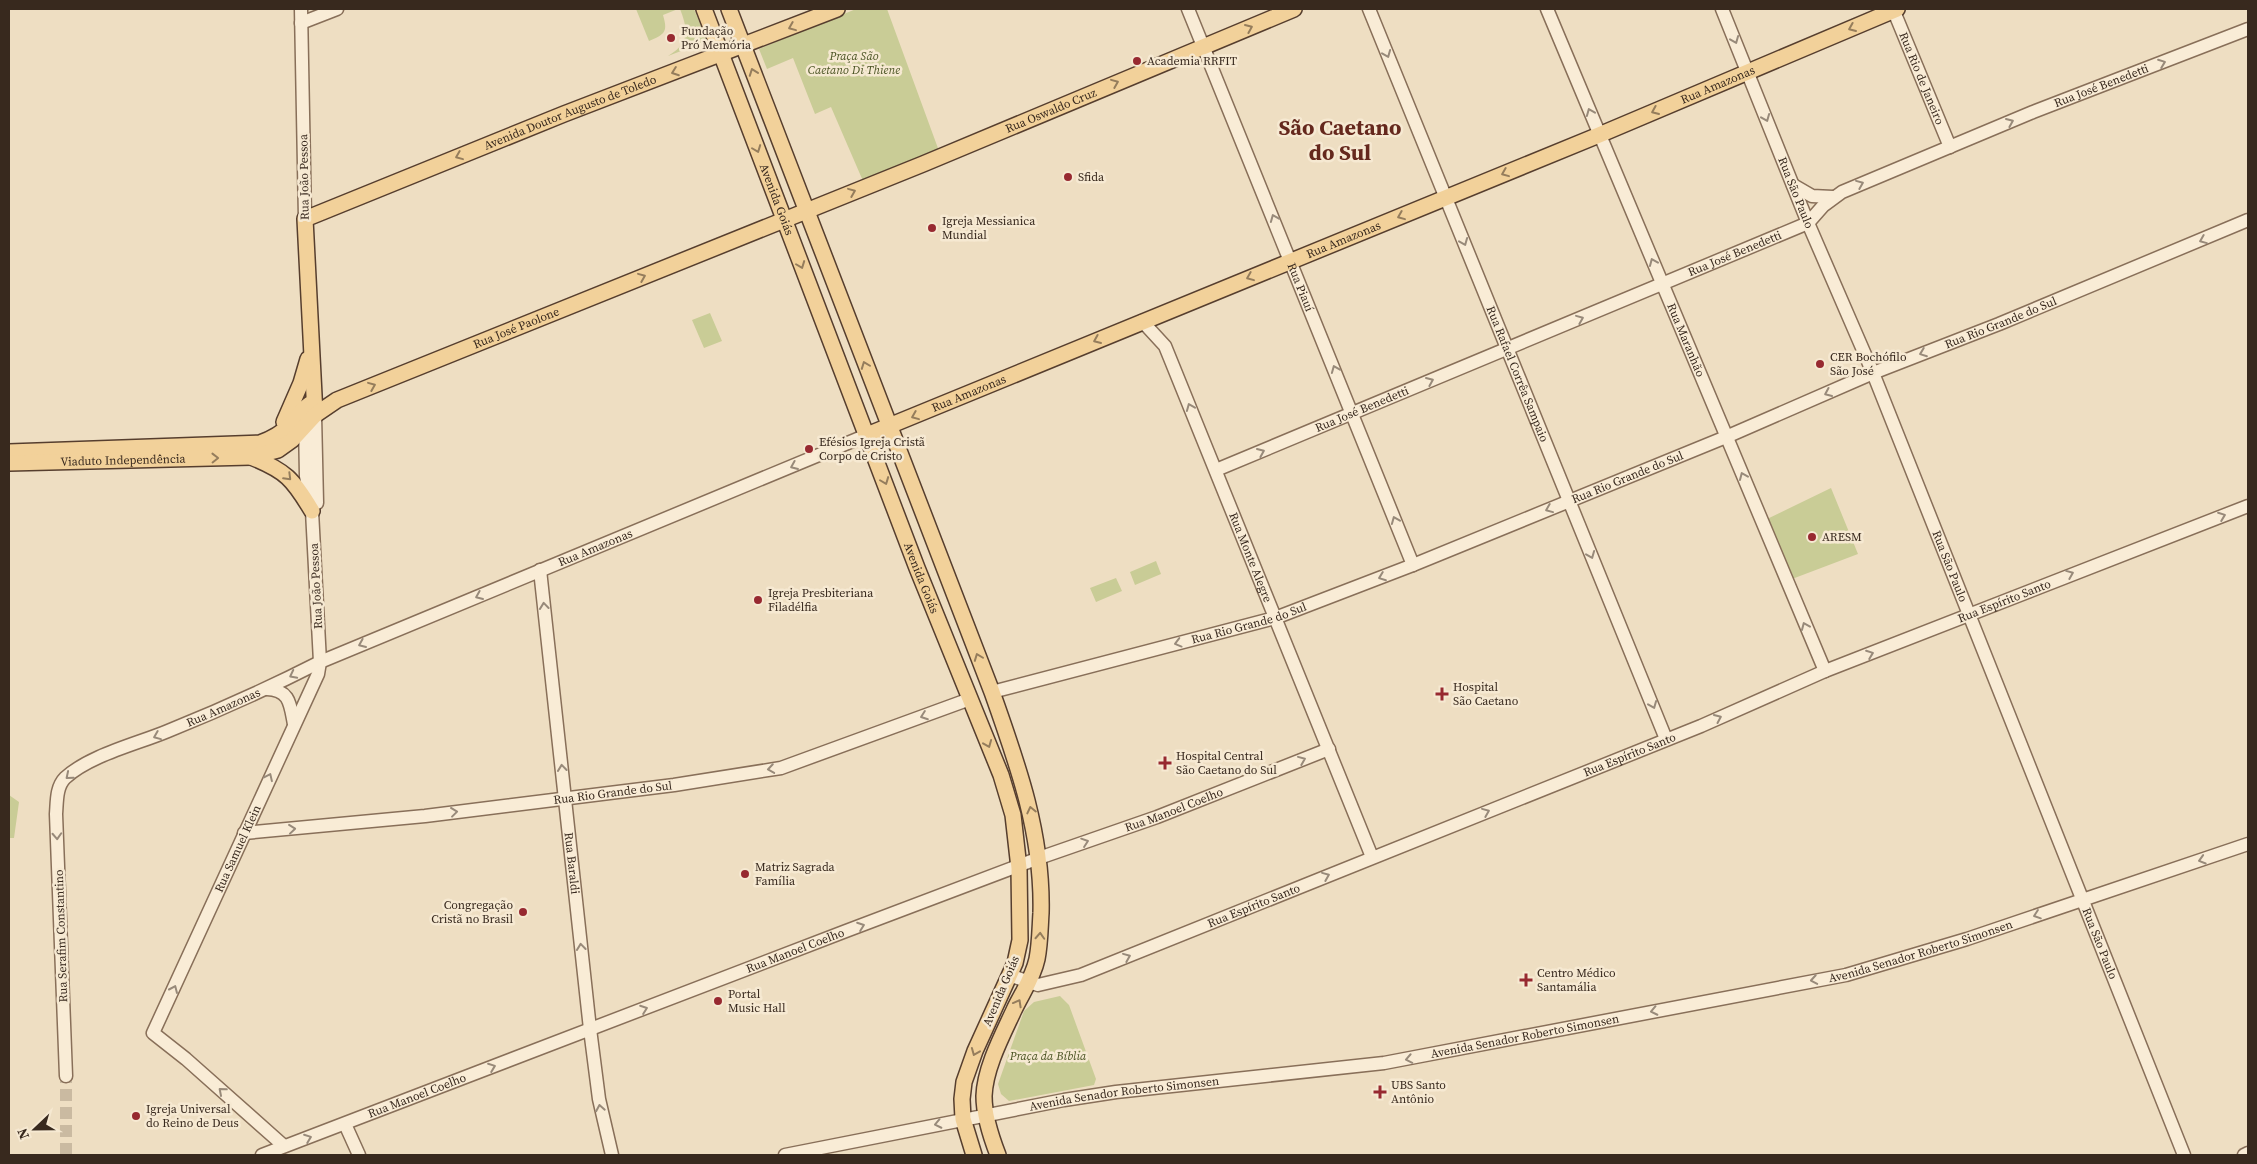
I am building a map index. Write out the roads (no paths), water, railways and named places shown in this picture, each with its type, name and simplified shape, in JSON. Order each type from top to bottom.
[{"type":"main road","name":"Avenida Goiás","points":[[704,9],[867,435],[1009,797],[1016,832],[1019,868],[1020,940],[1015,963],[996,1002],[966,1074],[963,1090],[963,1119],[974,1155]]},
{"type":"main road","name":"Avenida Goiás","points":[[729,9],[992,692],[1023,780],[1032,814],[1039,858],[1041,902],[1039,945],[1034,971],[1014,1009],[990,1068],[985,1089],[986,1115],[998,1155]]},
{"type":"main road","name":"Avenida Doutor Augusto de Toledo","points":[[305,219],[564,114],[837,9]]},
{"type":"main road","name":"Rua Oswaldo Cruz","points":[[807,210],[1294,9]]},
{"type":"main road","name":"Rua Amazonas","points":[[867,435],[1599,134],[1894,9]]},
{"type":"main road","name":"Rua José Paolone","points":[[242,453],[337,400],[807,210]]},
{"type":"main road","name":"Rua João Pessoa","points":[[305,219],[312,346]]},
{"type":"main road","points":[[309,416],[312,346]]},
{"type":"main road","points":[[275,436],[290,411],[312,346]]},
{"type":"main road","name":"Rua José Paolone","points":[[242,453],[278,450],[292,440],[309,416]]},
{"type":"main road","name":"Viaduto Independência","points":[[9,452],[242,453]]},
{"type":"main road","points":[[242,453],[283,472],[297,487],[312,511]]},
{"type":"main road","name":"Viaduto Independência","points":[[9,463],[242,453]]},
{"type":"street","name":"Rua João Pessoa","points":[[301,9],[305,219]]},
{"type":"street","points":[[301,22],[337,9]]},
{"type":"street","name":"Rua Piauí","points":[[1188,9],[1413,565]]},
{"type":"street","name":"Rua Rafael Corrêa Sampaio","points":[[1369,9],[1666,739]]},
{"type":"street","name":"Rua Maranhão","points":[[1547,9],[1825,671]]},
{"type":"street","name":"Rua São Paulo","points":[[1722,9],[1808,223],[1872,373],[2184,1155]]},
{"type":"street","name":"Rua Rio de Janeiro","points":[[1894,9],[1950,147]]},
{"type":"street","name":"Rua José Benedetti","points":[[1216,470],[1808,223],[1833,197],[1950,147],[2033,112],[2248,29]]},
{"type":"street","points":[[1793,185],[1812,196],[1833,197]]},
{"type":"street","name":"Rua Rio Grande do Sul","points":[[992,692],[1275,618],[1413,565],[1726,437],[1872,373],[1999,324],[2248,220]]},
{"type":"street","name":"Rua Monte Alegre","points":[[1142,321],[1166,346],[1372,858]]},
{"type":"street","name":"Rua João Pessoa","points":[[309,416],[317,491],[317,505],[312,511]]},
{"type":"street","name":"Rua João Pessoa","points":[[309,416],[306,476],[312,511],[320,662]]},
{"type":"street","points":[[309,416],[311,470],[317,491]]},
{"type":"street","name":"Rua Amazonas","points":[[57,796],[63,780],[89,762],[171,730],[266,689],[320,662],[867,435]]},
{"type":"street","name":"Rua Espírito Santo","points":[[1009,975],[1029,983],[1048,984],[1082,975],[1701,726],[1825,671],[2248,506]]},
{"type":"street","name":"Rua Baraldi","points":[[540,570],[590,1029],[599,1099],[612,1155]]},
{"type":"street","name":"Rua Samuel Klein","points":[[284,1146],[186,1059],[153,1034],[318,674],[320,662]]},
{"type":"street","points":[[266,689],[278,690],[284,693],[290,706],[294,724]]},
{"type":"street","name":"Rua Rio Grande do Sul","points":[[244,833],[425,816],[674,785],[781,768],[970,699]]},
{"type":"street","name":"Rua Manoel Coelho","points":[[262,1155],[590,1029],[1019,868],[1039,858],[1157,817],[1329,749]]},
{"type":"street","name":"Rua Serafim Constantino","points":[[57,796],[66,1076]]},
{"type":"street","name":"Avenida Senador Roberto Simonsen","points":[[785,1155],[963,1119],[1116,1092],[1384,1063],[1846,974],[1967,939],[2248,844]]},
{"type":"street","points":[[344,1124],[359,1155]]},
{"type":"street","points":[[2244,1155],[2248,1153]]},
{"type":"tunnel","points":[[66,1076],[66,1155]]},
{"type":"place","name":"Fundação Pró Memória","points":[[671,38]]},
{"type":"place","name":"Academia RRFIT","points":[[1137,61]]},
{"type":"place","name":"Sfida","points":[[1068,177]]},
{"type":"place","name":"Igreja Messianica Mundial","points":[[932,228]]},
{"type":"place","name":"CER Bochófilo São José","points":[[1820,364]]},
{"type":"place","name":"Efésios Igreja Cristã Corpo de Cristo","points":[[809,449]]},
{"type":"place","name":"ARESM","points":[[1812,537]]},
{"type":"place","name":"Igreja Presbiteriana Filadélfia","points":[[758,600]]},
{"type":"place","name":"Hospital São Caetano","points":[[1442,694]]},
{"type":"place","name":"Hospital Central São Caetano do Sul","points":[[1165,763]]},
{"type":"place","name":"Matriz Sagrada Família","points":[[745,874]]},
{"type":"place","name":"Congregação Cristã no Brasil","points":[[523,912]]},
{"type":"place","name":"Centro Médico Santamália","points":[[1526,980]]},
{"type":"place","name":"Portal Music Hall","points":[[718,1001]]},
{"type":"place","name":"UBS Santo Antônio","points":[[1380,1092]]},
{"type":"place","name":"Igreja Universal do Reino de Deus","points":[[136,1116]]},
{"type":"district","name":"São Caetano do Sul","points":[[1340,140]]},
{"type":"park label","name":"Praça São Caetano Di Thiene","points":[[854,63]]},
{"type":"park label","name":"Praça da Bíblia","points":[[1048,1056]]}]
